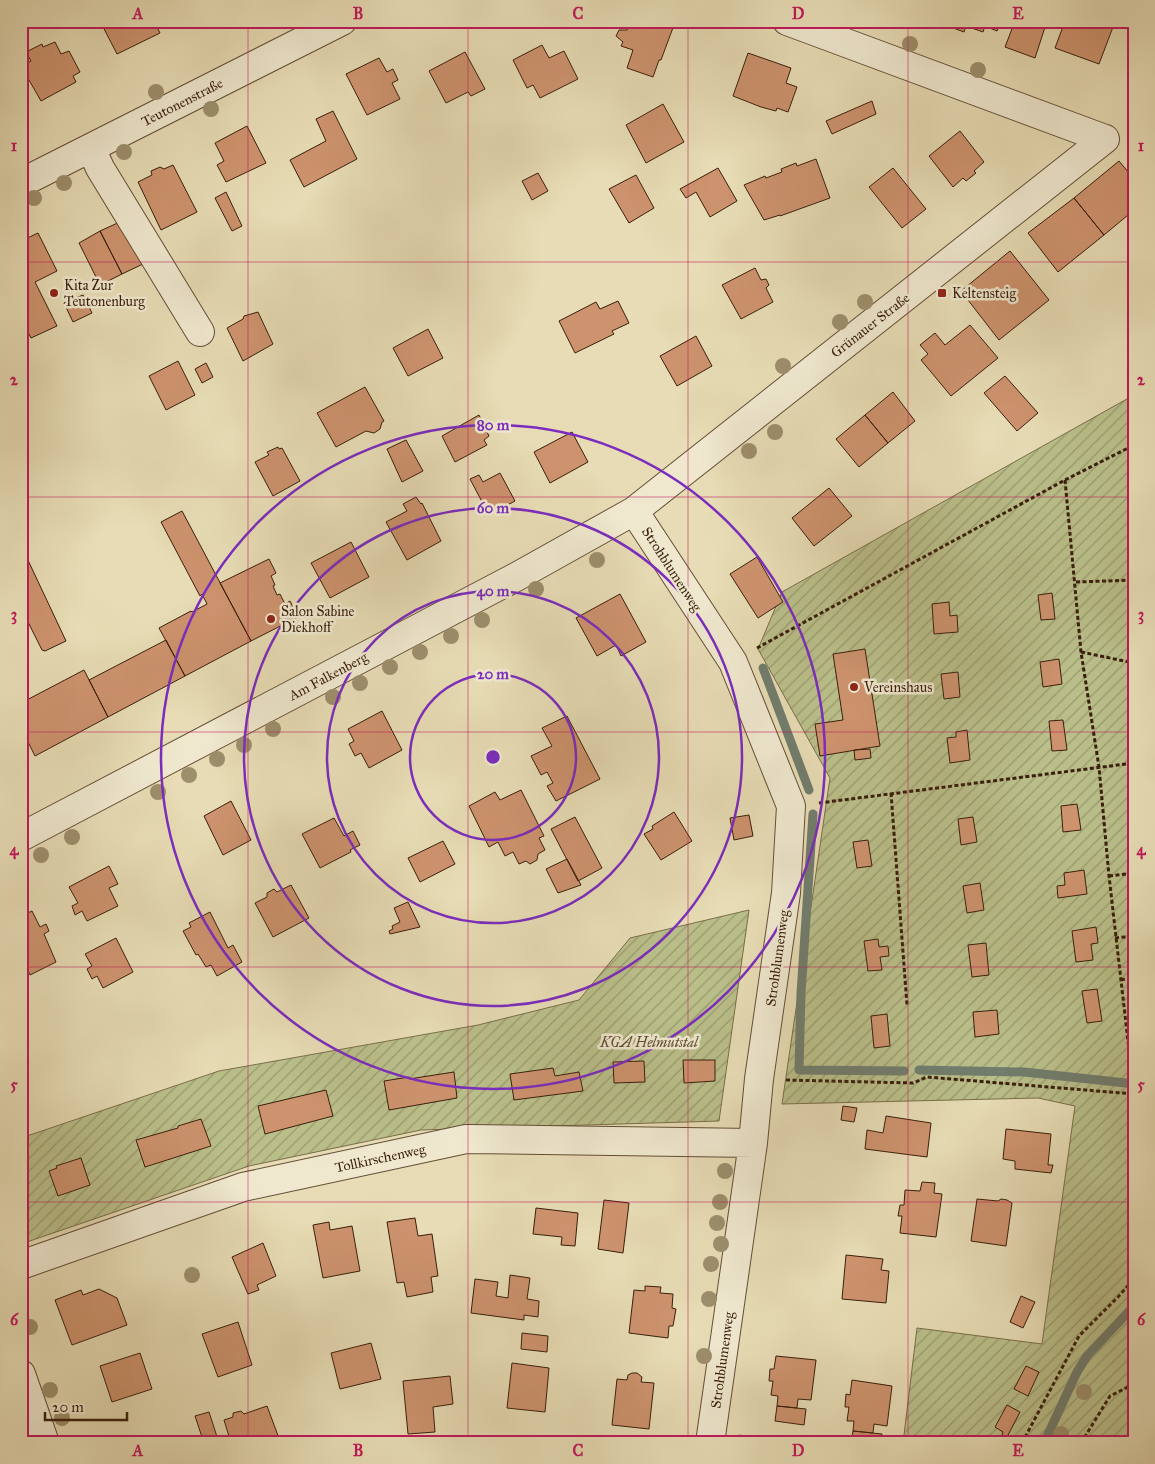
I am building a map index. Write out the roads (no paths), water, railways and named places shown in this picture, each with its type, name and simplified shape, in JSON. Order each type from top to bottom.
[{"type":"street","name":"Teutonenstraße","points":[[21,183],[342,21]]},
{"type":"street","name":"Grünauer Straße","points":[[634,511],[1105,139],[787,21]]},
{"type":"street","points":[[91,148],[100,168],[200,332]]},
{"type":"street","name":"Strohblumenweg","points":[[634,511],[732,662],[791,806],[786,893],[759,1079],[753,1143],[710,1443]]},
{"type":"street","name":"Am Falkenberg","points":[[21,837],[516,577],[634,511]]},
{"type":"street","name":"Tollkirschenweg","points":[[21,1265],[244,1187],[466,1139],[753,1143]]},
{"type":"street","points":[[21,1374],[44,1443]]},
{"type":"waterway","points":[[763,668],[809,790]]},
{"type":"waterway","points":[[813,814],[801,993],[799,1070],[904,1071]]},
{"type":"waterway","points":[[919,1070],[1024,1072],[1126,1083]]},
{"type":"waterway","points":[[1044,1443],[1077,1372],[1087,1356],[1134,1306]]},
{"type":"place","name":"Kita Zur Teutonenburg","points":[[54,293]]},
{"type":"place","name":"Keltensteig","points":[[942,293]]},
{"type":"place","name":"Salon Sabine Diekhoff","points":[[271,619]]},
{"type":"place","name":"Vereinshaus","points":[[854,687]]},
{"type":"park label","name":"KGA Helmutstal","points":[[649,1042]]}]
